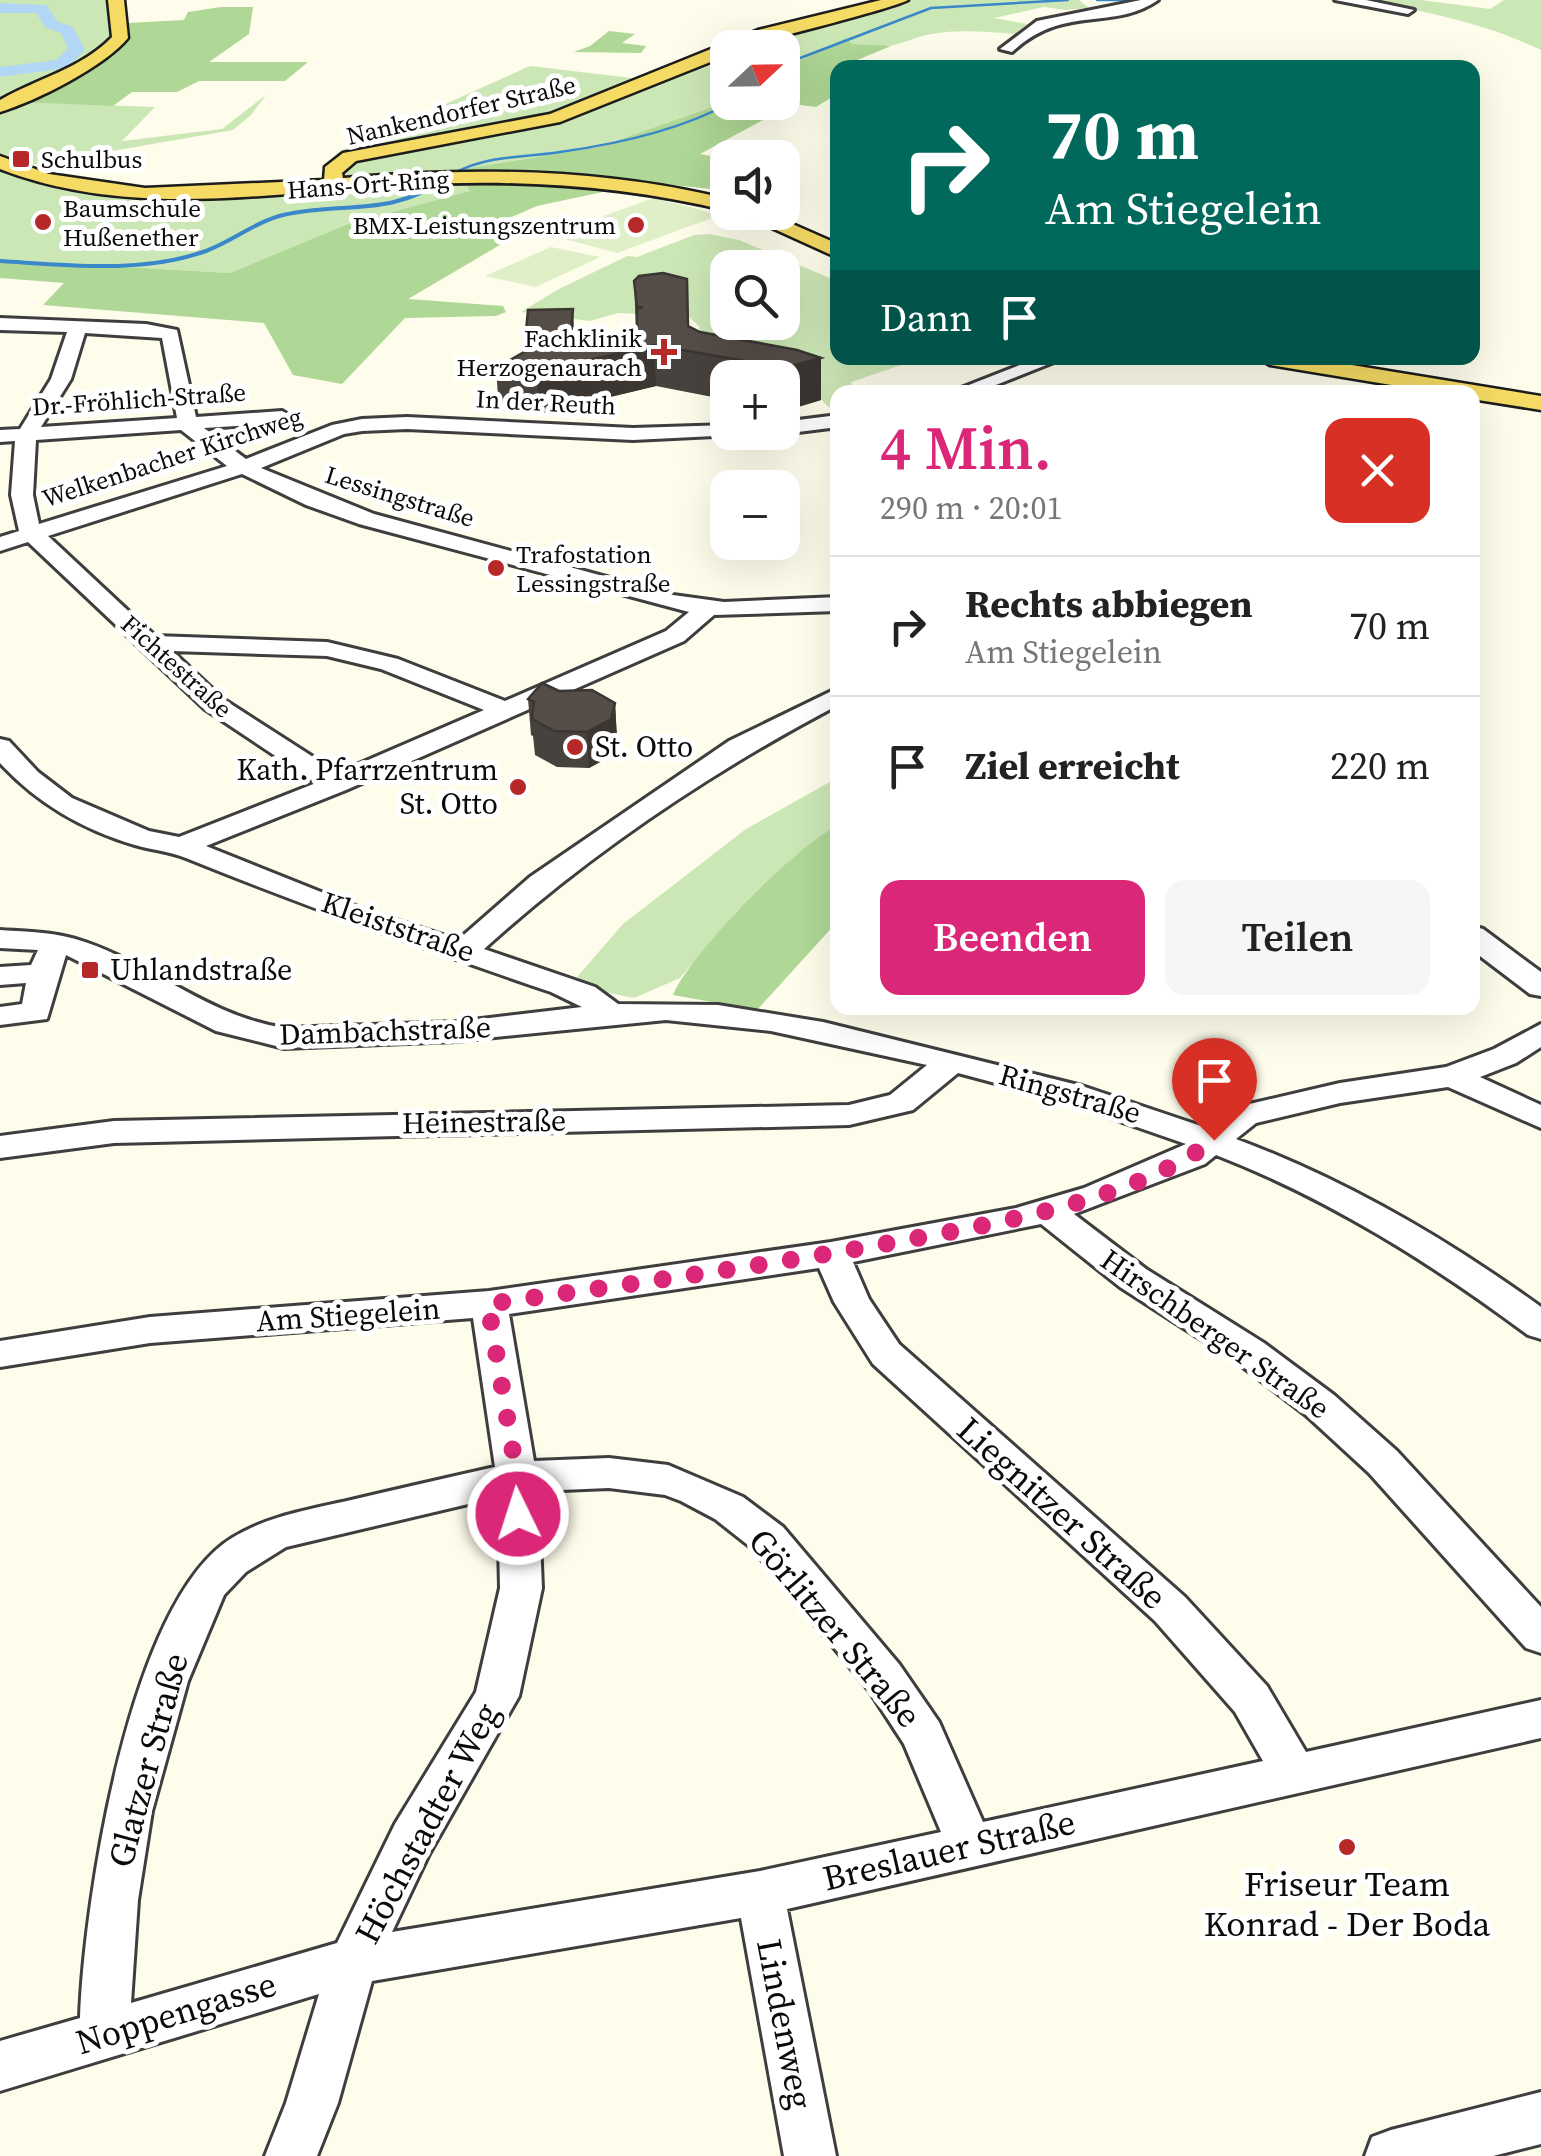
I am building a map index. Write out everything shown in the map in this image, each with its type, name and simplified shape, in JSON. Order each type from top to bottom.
[{"type":"main road","points":[[0,106],[92,63],[114,46],[120,38],[116,0]]},
{"type":"main road","name":"Nankendorfer Straße","points":[[776,30],[900,0]]},
{"type":"main road","name":"Nankendorfer Straße","points":[[335,185],[332,171],[350,158],[384,148],[489,133],[554,118],[710,56]]},
{"type":"main road","name":"Hans-Ort-Ring","points":[[3,165],[58,182],[160,192],[246,192],[485,175],[600,180],[710,201]]},
{"type":"main road","points":[[788,230],[830,248]]},
{"type":"main road","points":[[1312,365],[1433,385]]},
{"type":"main road","points":[[1480,393],[1541,403]]},
{"type":"street","points":[[1007,49],[1019,34],[1059,14],[1131,7],[1152,0]]},
{"type":"street","points":[[1341,0],[1408,10]]},
{"type":"street","points":[[0,324],[170,334],[188,425]]},
{"type":"street","points":[[30,532],[22,495],[26,435],[61,379],[78,326]]},
{"type":"street","points":[[980,385],[1036,365]]},
{"type":"street","name":"Dr.-Fröhlich-Straße","points":[[0,436],[282,417]]},
{"type":"street","name":"In der Reuth","points":[[362,424],[407,422],[634,434],[710,432]]},
{"type":"street","points":[[800,426],[830,422]]},
{"type":"street","name":"Welkenbacher Kirchweg","points":[[0,544],[244,467],[339,429],[362,424]]},
{"type":"street","name":"Lessingstraße","points":[[188,425],[244,467],[301,493],[381,521],[708,608],[830,604]]},
{"type":"street","name":"Fichtestraße","points":[[30,532],[214,704],[336,784]]},
{"type":"street","points":[[181,846],[336,784],[674,636],[708,608]]},
{"type":"street","points":[[150,643],[327,649],[389,664],[506,710]]},
{"type":"street","points":[[466,950],[540,883],[737,748],[830,699]]},
{"type":"street","name":"Kleiststraße","points":[[0,748],[62,804],[142,838],[181,846],[356,916],[466,950],[584,994],[612,1014]]},
{"type":"street","name":"Dambachstraße","points":[[0,940],[56,943],[99,959],[192,1012],[254,1035],[284,1038],[464,1031],[612,1014]]},
{"type":"street","points":[[1480,940],[1541,987]]},
{"type":"street","points":[[0,1016],[36,1012],[43,973],[56,943]]},
{"type":"street","points":[[0,976],[43,973]]},
{"type":"street","name":"Ringstraße","points":[[612,1014],[722,1014],[953,1061],[1040,1083],[1214,1140],[1419,1239],[1541,1326]]},
{"type":"street","name":"Am Stiegelein","points":[[0,1354],[150,1330],[488,1304],[831,1254],[1048,1212],[1193,1156],[1246,1115],[1340,1092],[1452,1076],[1505,1056],[1541,1033]]},
{"type":"street","name":"Heinestraße","points":[[0,1147],[133,1131],[849,1115],[901,1103],[953,1061]]},
{"type":"street","points":[[1452,1076],[1541,1118]]},
{"type":"street","name":"Hirschberger Straße","points":[[1048,1212],[1133,1278],[1251,1353],[1320,1405],[1383,1462],[1541,1636]]},
{"type":"street","name":"Liegnitzer Straße","points":[[831,1254],[852,1302],[886,1354],[1170,1609],[1251,1699],[1294,1773]]},
{"type":"street","name":"Höchstadter Weg","points":[[291,2156],[312,2103],[352,1961],[412,1839],[497,1696],[521,1588],[517,1476],[488,1304]]},
{"type":"street","name":"Görlitzer Straße","points":[[517,1476],[609,1473],[668,1480],[730,1508],[768,1538],[884,1677],[923,1735],[970,1846]]},
{"type":"street","name":"Glatzer Straße","points":[[106,2034],[108,1929],[128,1816],[148,1732],[186,1622],[211,1580],[242,1550],[276,1534],[517,1476]]},
{"type":"street","name":"Breslauer Straße","points":[[352,1961],[760,1893],[1541,1719]]},
{"type":"street","name":"Lindenweg","points":[[760,1893],[810,2156]]},
{"type":"street","name":"Noppengasse","points":[[0,2066],[352,1961]]},
{"type":"street","points":[[1391,2156],[1541,2118]]},
{"type":"green space","points":[[0,0],[126,0],[126,40],[114,55],[22,102],[155,107],[122,141],[222,129],[266,95],[233,130],[32,165],[98,184],[135,188],[318,182],[338,152],[530,66],[648,80],[710,54],[710,109],[599,147],[458,170],[471,191],[348,224],[230,273],[0,260]]},
{"type":"green space","points":[[901,0],[1079,0],[1089,8],[1044,7],[994,18],[1027,24],[1016,34],[963,31],[932,34],[893,45],[823,52],[800,60],[800,30],[770,30]]},
{"type":"green space","points":[[1358,0],[1421,0],[1490,9],[1504,0],[1541,0],[1541,50],[1474,25]]},
{"type":"green space","points":[[253,7],[249,34],[209,62],[308,62],[285,81],[199,81],[177,92],[132,92],[113,106],[19,102],[114,55],[126,41],[127,23],[184,20],[188,12]]},
{"type":"green space","points":[[609,31],[635,34],[622,43],[646,46],[641,53],[574,52],[590,46]]},
{"type":"green space","points":[[846,38],[852,44],[891,46],[857,60],[830,60],[830,98],[816,107],[800,105],[800,61]]},
{"type":"green space","points":[[710,108],[710,120],[763,120],[726,140],[710,140],[710,149],[700,154],[710,156],[710,189],[617,179],[612,190],[537,206],[491,226],[517,235],[408,299],[503,306],[506,312],[496,316],[405,318],[342,384],[293,375],[264,323],[43,305],[64,283],[0,278],[0,260],[230,273],[348,224],[470,191],[457,170],[599,147]]},
{"type":"green space","name":"BMX-Leistungszentrum","points":[[654,198],[710,212],[710,219],[617,253],[550,235]]},
{"type":"green space","points":[[694,235],[739,240],[763,250],[710,250],[710,340],[800,340],[800,266],[830,278],[830,365],[901,365],[851,382],[852,385],[830,385],[830,408],[812,391],[800,386],[800,360],[722,360],[701,343],[699,326],[688,316],[618,313],[590,321],[521,312],[627,256],[637,257]]},
{"type":"green space","points":[[551,247],[600,257],[536,287],[485,276]]},
{"type":"green space","points":[[830,782],[830,832],[738,910],[680,978],[634,998],[604,992],[577,977],[623,924],[746,829]]},
{"type":"green space","points":[[830,830],[830,930],[757,1010],[673,995],[721,929],[772,877]]},
{"type":"building","points":[[663,273],[687,279],[688,326],[710,334],[710,340],[743,340],[821,358],[800,364],[800,360],[740,360],[654,345],[537,372],[496,368],[524,352],[528,310],[573,309],[570,344],[637,330],[637,308],[643,308],[637,306],[634,281],[639,276]]},
{"type":"building","points":[[542,683],[559,691],[592,690],[615,703],[611,719],[587,732],[554,731],[532,719],[534,702],[528,699]]},
{"type":"waterway","points":[[800,58],[931,8],[1068,0]]},
{"type":"waterway","points":[[1097,0],[1134,0]]},
{"type":"waterway","points":[[0,8],[41,8],[52,25],[67,30],[77,50],[61,64],[0,72]]},
{"type":"waterway","points":[[441,181],[484,162],[626,140],[710,112]]},
{"type":"waterway","points":[[0,261],[78,266],[156,263],[206,251],[283,215],[385,204],[445,179]]},
{"type":"place","name":"Schulbus","points":[[21,159]]},
{"type":"place","name":"Baumschule Hußenether","points":[[43,222]]},
{"type":"place","name":"BMX-Leistungszentrum","points":[[636,225]]},
{"type":"place","name":"Fachklinik Herzogenaurach","points":[[664,352]]},
{"type":"place","name":"Trafostation Lessingstraße","points":[[496,568]]},
{"type":"place","name":"St. Otto","points":[[575,747]]},
{"type":"place","name":"Kath. Pfarrzentrum St. Otto","points":[[518,787]]},
{"type":"place","name":"Uhlandstraße","points":[[90,970]]},
{"type":"place","name":"Friseur Team Konrad - Der Boda","points":[[1347,1847]]},
{"type":"route","points":[[518,1514],[517,1476],[488,1304],[831,1254],[1018,1219],[1096,1196],[1193,1156],[1214,1140]]}]
